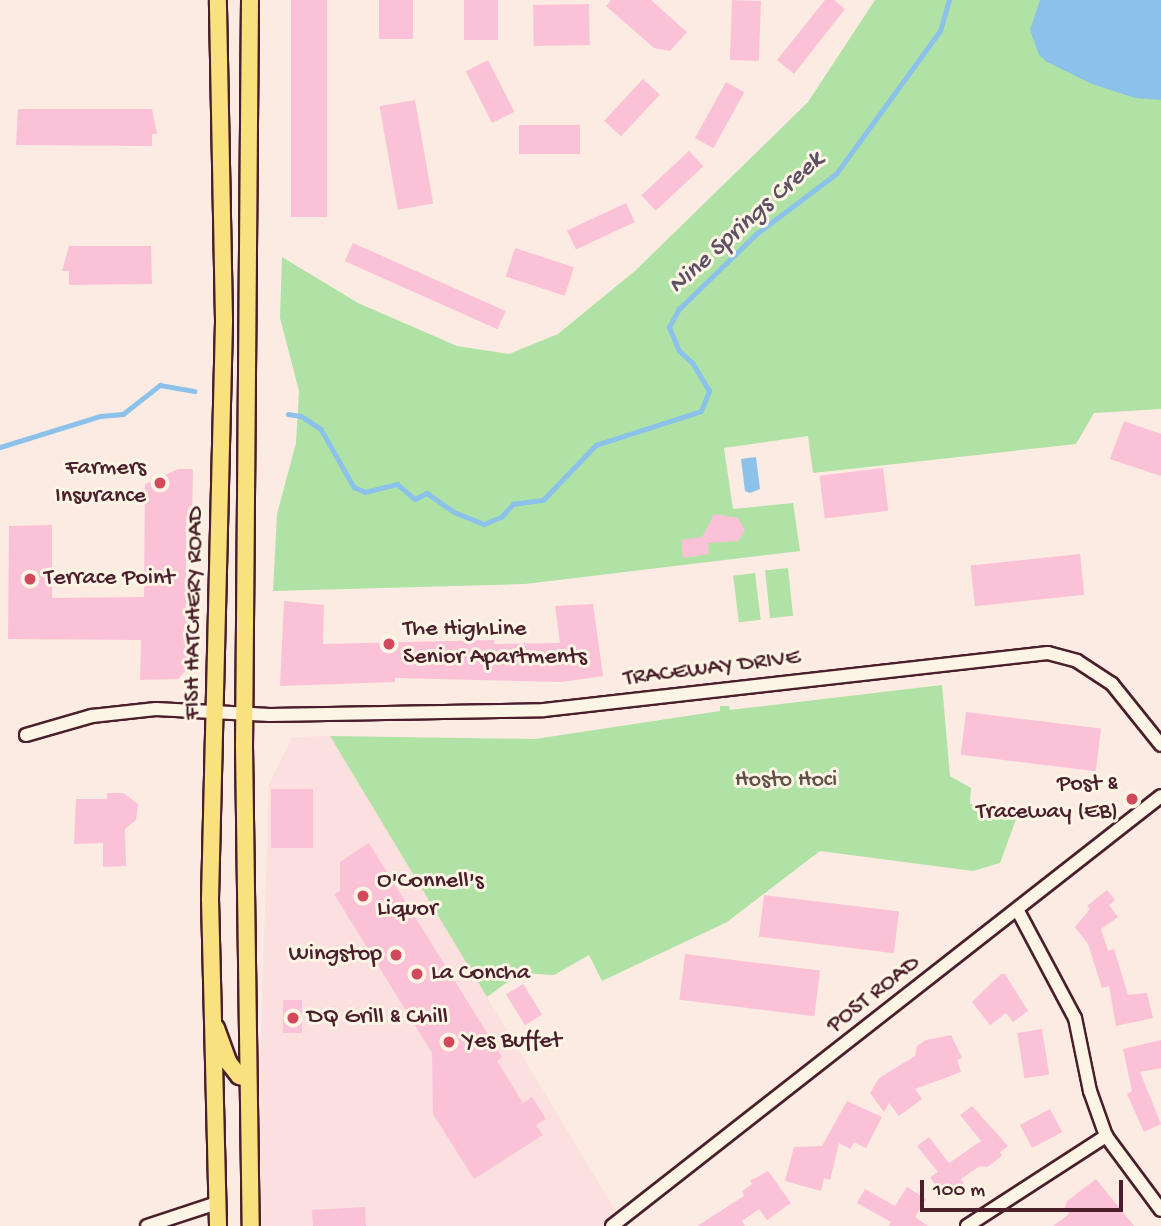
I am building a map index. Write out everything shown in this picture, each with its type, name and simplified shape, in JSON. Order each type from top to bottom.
[{"type":"main road","name":"FISH HATCHERY ROAD","points":[[218,0],[230,711],[251,1226]]},
{"type":"main road","name":"FISH HATCHERY ROAD","points":[[218,1226],[211,1005],[230,711],[250,0]]},
{"type":"main road","points":[[211,1005],[229,1063],[239,1076],[247,1078]]},
{"type":"street","name":"TRACEWAY DRIVE","points":[[26,735],[92,716],[156,709],[544,710],[1048,653],[1077,661],[1112,684],[1161,745]]},
{"type":"street","name":"POST ROAD","points":[[612,1226],[1018,911],[1161,796]]},
{"type":"street","points":[[1018,911],[1075,1018],[1090,1091],[1106,1136],[1161,1210]]},
{"type":"street","points":[[967,1226],[1106,1136]]},
{"type":"street","points":[[147,1226],[217,1203]]},
{"type":"shaded area","points":[[330,736],[621,1220],[612,1226],[262,1226],[259,1095],[269,784],[292,737]]},
{"type":"green space","points":[[875,0],[1161,0],[1161,409],[1094,413],[1076,444],[813,473],[808,436],[724,448],[733,509],[793,503],[800,551],[525,584],[273,591],[277,514],[296,443],[299,391],[280,318],[282,257],[358,303],[457,346],[509,354],[558,334],[636,270],[808,102]]},
{"type":"green space","points":[[788,568],[793,616],[770,618],[765,570]]},
{"type":"green space","points":[[755,573],[761,620],[739,622],[733,576]]},
{"type":"green space","name":"Hosto Hoci","points":[[942,685],[950,776],[971,788],[970,804],[1019,811],[1000,863],[973,871],[820,851],[727,922],[602,981],[589,955],[554,975],[520,973],[487,997],[330,736],[535,739],[720,711],[720,706],[729,706],[730,710]]},
{"type":"water","points":[[1040,0],[1161,0],[1161,100],[1135,98],[1092,84],[1047,62],[1039,55],[1030,30]]},
{"type":"water","points":[[756,457],[760,489],[750,493],[745,491],[741,459]]},
{"type":"building","points":[[291,0],[327,0],[327,217],[291,217]]},
{"type":"building","points":[[379,0],[413,0],[413,39],[379,39]]},
{"type":"building","points":[[464,0],[498,0],[498,40],[464,40]]},
{"type":"building","points":[[611,0],[651,0],[687,32],[670,51],[654,48],[606,6]]},
{"type":"building","points":[[732,0],[761,1],[759,61],[730,60]]},
{"type":"building","points":[[825,0],[834,0],[845,9],[794,74],[777,60]]},
{"type":"building","points":[[589,4],[590,45],[534,46],[533,5]]},
{"type":"building","points":[[488,60],[514,112],[492,123],[466,71]]},
{"type":"building","points":[[643,79],[660,95],[621,136],[604,121]]},
{"type":"building","points":[[726,82],[744,92],[713,148],[695,138]]},
{"type":"building","points":[[415,100],[433,203],[398,210],[380,106]]},
{"type":"building","points":[[18,109],[152,109],[157,134],[152,134],[152,146],[16,145]]},
{"type":"building","points":[[519,125],[580,125],[580,154],[519,154]]},
{"type":"building","points":[[689,151],[703,166],[656,211],[641,195]]},
{"type":"building","points":[[626,203],[635,222],[576,250],[567,230]]},
{"type":"building","points":[[353,243],[506,311],[497,329],[345,261]]},
{"type":"building","points":[[69,246],[151,246],[152,284],[69,285],[69,271],[62,271]]},
{"type":"building","points":[[515,248],[574,267],[565,296],[506,277]]},
{"type":"building","points":[[1124,421],[1161,434],[1161,476],[1110,459]]},
{"type":"building","points":[[883,468],[888,511],[825,518],[819,476]]},
{"type":"building","name":"Terrace Point","points":[[178,469],[193,469],[192,518],[186,519],[186,620],[192,620],[191,665],[178,679],[140,680],[141,640],[8,639],[9,526],[52,525],[52,598],[144,597],[145,484]]},
{"type":"building","points":[[714,514],[738,518],[745,530],[738,541],[708,543],[709,554],[683,558],[681,540],[702,537]]},
{"type":"building","points":[[1080,554],[1084,595],[975,606],[971,565]]},
{"type":"building","name":"The HighLine Senior Apartments","points":[[284,601],[324,605],[323,644],[494,640],[494,644],[560,643],[555,606],[593,604],[603,676],[562,682],[395,678],[395,682],[280,686]]},
{"type":"building","points":[[966,712],[1101,729],[1096,771],[961,755]]},
{"type":"building","points":[[271,789],[313,789],[313,848],[271,848]]},
{"type":"building","points":[[107,793],[123,793],[138,804],[136,820],[125,829],[126,866],[103,867],[103,843],[74,844],[76,799],[107,799]]},
{"type":"building","name":"La Concha","points":[[369,843],[502,1057],[497,1061],[523,1103],[532,1097],[546,1119],[536,1125],[543,1135],[474,1179],[433,1114],[432,1053],[334,894],[340,891],[340,862]]},
{"type":"building","points":[[1107,890],[1115,900],[1109,905],[1118,917],[1101,929],[1108,951],[1114,949],[1128,995],[1147,993],[1153,1018],[1116,1026],[1109,986],[1102,988],[1088,944],[1075,927],[1090,909],[1087,906]]},
{"type":"building","points":[[764,895],[899,912],[894,953],[759,937]]},
{"type":"building","points":[[685,954],[820,971],[814,1016],[679,1000]]},
{"type":"building","points":[[1001,974],[1005,974],[1028,1011],[1013,1022],[1006,1013],[990,1025],[972,1002]]},
{"type":"building","points":[[523,984],[542,1015],[525,1025],[506,995]]},
{"type":"building","name":"DQ Grill & Chill","points":[[283,1000],[302,1000],[302,1033],[283,1033]]},
{"type":"building","points":[[1042,1029],[1049,1074],[1025,1078],[1017,1033]]},
{"type":"building","points":[[951,1035],[962,1058],[957,1060],[961,1072],[915,1089],[922,1099],[899,1116],[889,1103],[884,1112],[870,1093],[879,1078],[915,1056],[917,1046],[926,1040]]},
{"type":"building","points":[[1161,1040],[1161,1068],[1140,1072],[1161,1124],[1144,1132],[1127,1094],[1132,1091],[1123,1049]]},
{"type":"building","points":[[847,1101],[882,1117],[866,1148],[854,1142],[850,1149],[839,1143],[830,1180],[824,1178],[821,1191],[785,1181],[794,1147],[822,1146]]},
{"type":"building","points":[[972,1106],[1008,1146],[1000,1152],[1002,1156],[987,1167],[980,1166],[961,1179],[964,1183],[942,1194],[930,1177],[938,1172],[917,1146],[929,1137],[949,1163],[981,1141],[960,1115]]},
{"type":"building","points":[[1050,1109],[1062,1132],[1032,1148],[1020,1125]]},
{"type":"building","points":[[768,1171],[791,1203],[767,1220],[759,1209],[742,1221],[745,1226],[697,1226],[744,1196],[742,1191],[752,1184],[750,1181]]},
{"type":"building","points":[[1096,1179],[1134,1226],[1053,1226],[1069,1214],[1065,1208],[1067,1201]]},
{"type":"building","points":[[907,1187],[926,1199],[915,1217],[928,1226],[889,1226],[891,1222],[857,1203],[865,1189],[895,1206]]},
{"type":"building","points":[[365,1207],[366,1226],[313,1226],[312,1210]]},
{"type":"waterway","name":"Nine Springs Creek","points":[[288,414],[301,416],[321,429],[354,487],[365,492],[397,484],[415,499],[427,493],[454,512],[484,524],[501,517],[513,504],[543,500],[596,445],[701,411],[709,391],[693,364],[679,351],[669,327],[679,309],[755,235],[836,174],[940,31],[949,0]]},
{"type":"waterway","name":"Nine Springs Creek","points":[[0,447],[100,416],[123,414],[160,385],[194,391]]},
{"type":"place","name":"Farmers Insurance","points":[[160,483]]},
{"type":"place","name":"Terrace Point","points":[[30,579]]},
{"type":"place","name":"The HighLine Senior Apartments","points":[[389,644]]},
{"type":"place","name":"Post & Traceway (EB)","points":[[1132,799]]},
{"type":"place","name":"O'Connell's Liquor","points":[[363,896]]},
{"type":"place","name":"Wingstop","points":[[396,955]]},
{"type":"place","name":"La Concha","points":[[417,974]]},
{"type":"place","name":"DQ Grill & Chill","points":[[293,1018]]},
{"type":"place","name":"Yes Buffet","points":[[449,1042]]}]
